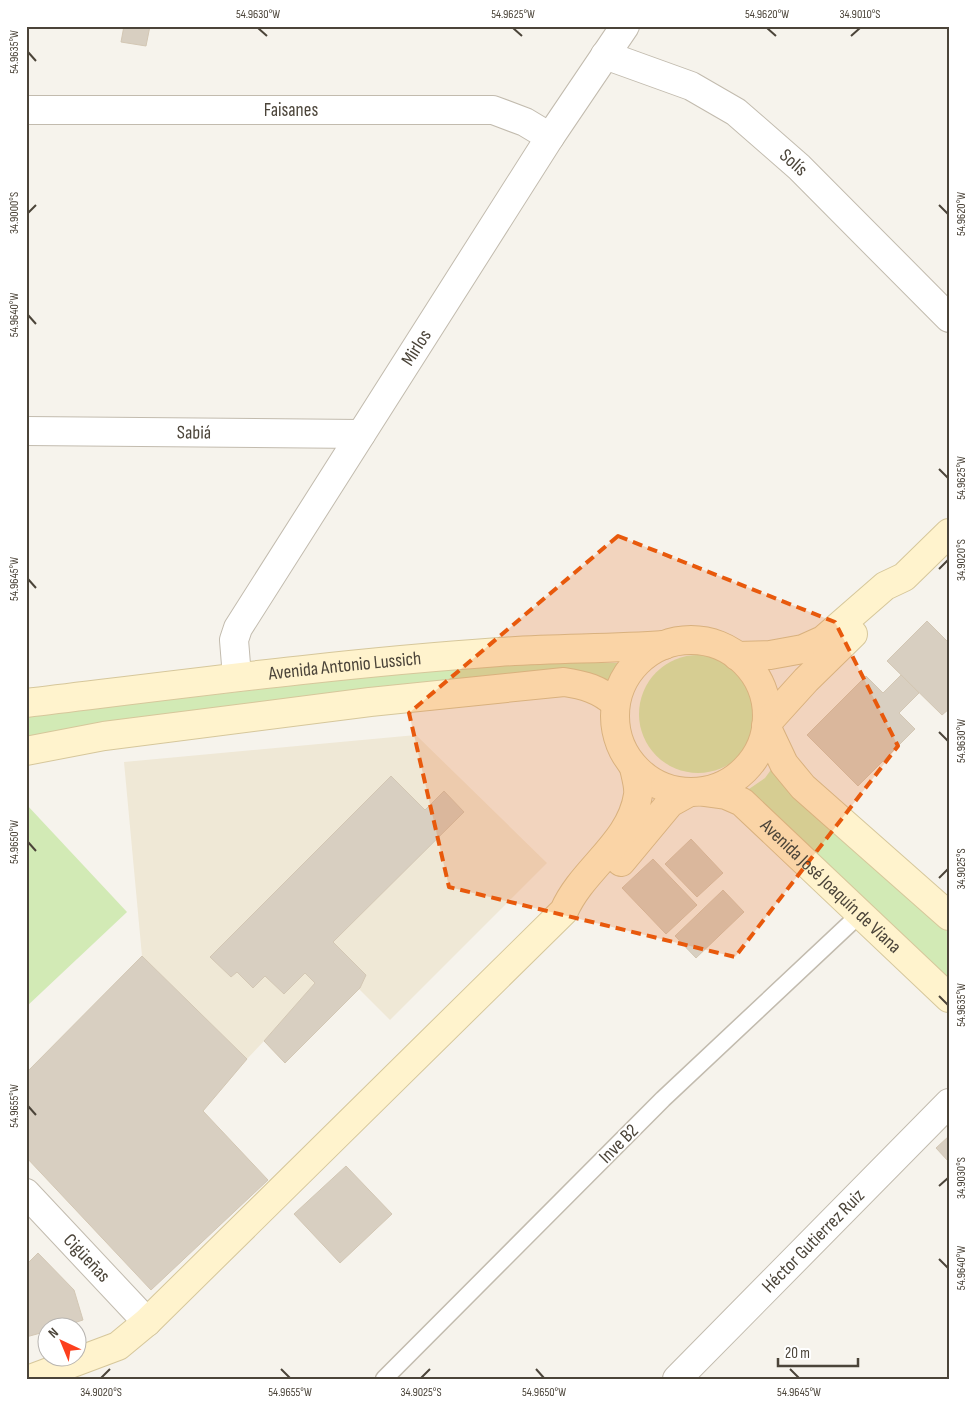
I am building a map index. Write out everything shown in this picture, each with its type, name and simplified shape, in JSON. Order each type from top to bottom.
[{"type":"main road","points":[[766,724],[806,680],[893,595],[904,577],[949,533]]},
{"type":"main road","points":[[737,656],[770,655],[803,649],[823,640],[885,586],[904,577]]},
{"type":"main road","points":[[564,911],[577,907],[629,853],[670,803],[696,792],[724,785],[738,776],[753,760],[761,747],[768,707],[763,691],[754,674],[737,656],[715,644],[690,640],[664,644],[641,658],[624,678],[615,703],[614,726],[621,749],[634,768],[668,790],[696,792]]},
{"type":"main road","name":"Avenida Antonio Lussich","points":[[26,703],[237,677],[500,652],[617,648],[664,644]]},
{"type":"main road","name":"Avenida Antonio Lussich","points":[[26,752],[104,736],[370,702],[564,682],[584,685],[605,694],[615,703]]},
{"type":"main road","points":[[766,724],[784,764],[803,787],[949,916]]},
{"type":"main road","points":[[30,1379],[118,1346],[147,1322],[564,911],[571,895],[614,845],[633,814],[638,793],[634,768]]},
{"type":"main road","name":"Avenida José Joaquín de Viana","points":[[696,792],[726,795],[742,802],[859,915],[949,998]]},
{"type":"street","name":"Mirlos","points":[[237,677],[234,640],[238,628],[550,137],[625,26]]},
{"type":"street","name":"Solís","points":[[605,55],[691,86],[736,112],[799,167],[949,318]]},
{"type":"street","name":"Faisanes","points":[[26,110],[493,110],[526,122],[550,137]]},
{"type":"street","name":"Sabiá","points":[[26,431],[361,434]]},
{"type":"street","name":"Héctor Gutierrez Ruiz","points":[[677,1379],[949,1103]]},
{"type":"street","name":"Cigüeñas","points":[[26,1193],[147,1322]]},
{"type":"lane","name":"Inve B2","points":[[384,1379],[663,1099],[859,915]]},
{"type":"highlighted area","points":[[618,536],[835,622],[898,746],[735,957],[449,887],[409,713]]},
{"type":"shaded area","points":[[416,735],[547,863],[390,1020],[359,989],[285,1063],[264,1041],[247,1059],[142,956],[124,762]]},
{"type":"green space","points":[[698,655],[721,659],[740,672],[753,691],[757,714],[753,737],[740,756],[721,769],[698,773],[675,769],[656,756],[643,737],[639,714],[643,691],[656,672],[675,659]]},
{"type":"green space","points":[[500,662],[621,663],[611,681],[594,675],[26,740],[26,716]]},
{"type":"green space","points":[[773,767],[799,802],[949,933],[949,982],[749,789],[765,778]]},
{"type":"green space","points":[[26,804],[127,912],[26,1007]]},
{"type":"building","points":[[124,26],[150,26],[146,46],[121,42]]},
{"type":"building","points":[[927,621],[949,643],[949,709],[942,715],[887,661]]},
{"type":"building","points":[[901,675],[919,693],[899,713],[915,729],[858,786],[807,735],[866,676],[883,693]]},
{"type":"building","points":[[391,776],[425,810],[444,791],[464,812],[333,942],[366,975],[360,988],[285,1063],[264,1041],[315,983],[305,973],[284,994],[265,976],[253,988],[237,972],[231,977],[210,957]]},
{"type":"building","points":[[691,839],[723,873],[697,897],[665,864]]},
{"type":"building","points":[[653,859],[697,905],[666,934],[622,888]]},
{"type":"building","points":[[723,890],[744,912],[696,958],[675,936]]},
{"type":"building","points":[[142,956],[247,1059],[203,1111],[268,1180],[151,1290],[26,1157],[26,1073]]},
{"type":"building","points":[[949,1136],[949,1162],[936,1148]]},
{"type":"building","points":[[346,1166],[392,1214],[340,1263],[294,1214]]},
{"type":"building","points":[[38,1253],[74,1290],[82,1318],[38,1318],[38,1334],[26,1337],[26,1265]]}]
